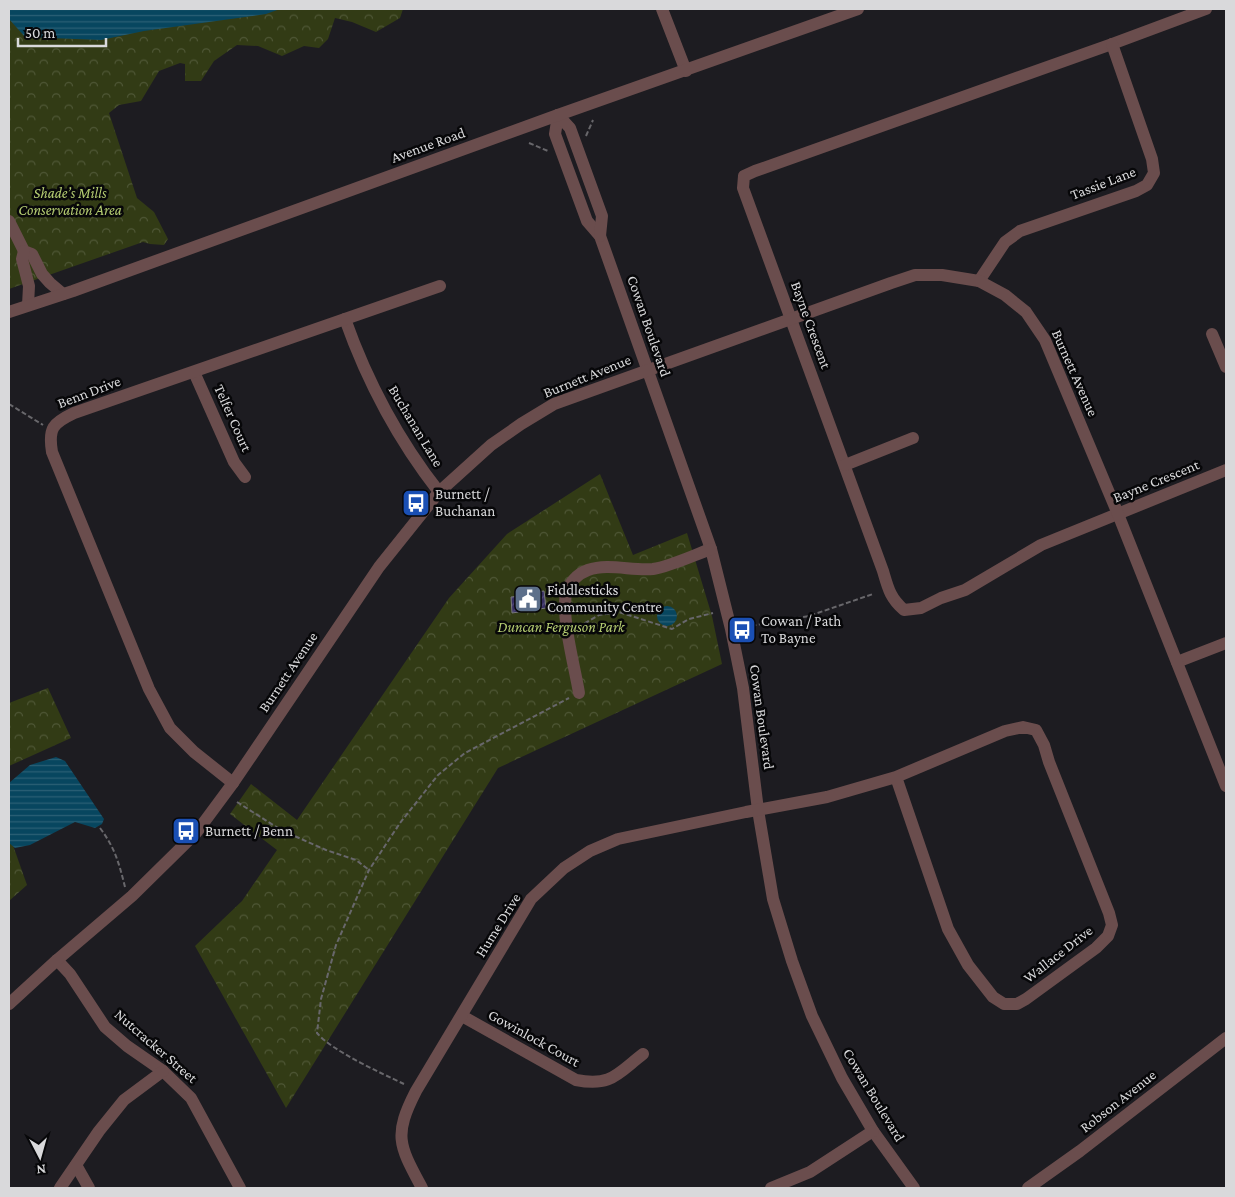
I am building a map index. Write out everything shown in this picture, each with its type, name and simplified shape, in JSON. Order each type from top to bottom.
[{"type":"street","points":[[662,9],[686,71]]},
{"type":"street","name":"Avenue Road","points":[[9,312],[858,9]]},
{"type":"street","name":"Bayne Crescent","points":[[1206,9],[755,170],[744,176],[743,188],[884,571],[887,585],[893,600],[904,610],[921,608],[941,598],[966,590],[1041,545],[1226,470]]},
{"type":"street","name":"Tassie Lane","points":[[979,281],[1006,242],[1020,231],[1136,191],[1146,185],[1154,174],[1152,159],[1112,44]]},
{"type":"street","name":"Cowan Boulevard","points":[[558,115],[555,134],[587,221],[600,236],[711,549],[731,629],[743,688],[758,810],[773,898],[792,961],[812,1016],[842,1078],[873,1131],[914,1188]]},
{"type":"street","points":[[9,222],[24,251],[22,259],[29,286],[28,305]]},
{"type":"street","points":[[24,251],[32,254],[42,274],[63,294]]},
{"type":"street","name":"Burnett Avenue","points":[[9,1004],[128,899],[196,833],[233,783],[379,567],[439,492],[491,445],[554,404],[915,275],[942,275],[979,281],[1005,295],[1026,312],[1045,340],[1118,514],[1226,786]]},
{"type":"street","name":"Benn Drive","points":[[233,783],[194,752],[170,728],[149,689],[52,452],[50,441],[52,430],[57,421],[74,413],[440,286]]},
{"type":"street","name":"Buchanan Lane","points":[[345,320],[385,411],[429,480],[439,492]]},
{"type":"street","points":[[1212,334],[1226,367]]},
{"type":"street","name":"Telfer Court","points":[[194,372],[234,462],[245,477]]},
{"type":"street","points":[[845,465],[913,438]]},
{"type":"street","points":[[579,693],[565,613],[566,594],[573,578],[589,570],[655,568],[711,549]]},
{"type":"street","points":[[1177,662],[1226,643]]},
{"type":"street","name":"Wallace Drive","points":[[758,810],[828,797],[896,777],[1005,731],[1023,727],[1036,730],[1044,745],[1049,762],[1110,913],[1112,925],[1108,936],[1096,948],[1026,999],[1016,1004],[1004,1004],[993,997],[968,965],[948,929],[896,777]]},
{"type":"street","name":"Hume Drive","points":[[422,1188],[405,1157],[402,1145],[401,1130],[405,1112],[531,899],[564,868],[590,851],[618,839],[758,810]]},
{"type":"street","name":"Nutcracker Street","points":[[57,960],[70,974],[105,1027],[127,1046],[163,1071],[191,1098],[240,1188]]},
{"type":"street","name":"Gowinlock Court","points":[[462,1016],[576,1080],[593,1083],[610,1080],[643,1054]]},
{"type":"street","name":"Robson Avenue","points":[[1028,1188],[1080,1151],[1226,1038]]},
{"type":"street","points":[[60,1188],[99,1131],[124,1100],[163,1071]]},
{"type":"street","points":[[771,1188],[810,1172],[873,1131]]},
{"type":"street","points":[[76,1165],[89,1188]]},
{"type":"path","points":[[586,136],[594,120]]},
{"type":"path","points":[[529,143],[548,151]]},
{"type":"path","points":[[9,404],[52,430]]},
{"type":"path","points":[[739,628],[809,616],[873,594]]},
{"type":"path","points":[[568,631],[600,615],[619,612],[672,630],[689,619],[713,613]]},
{"type":"path","points":[[404,1084],[323,1040],[317,1032],[320,999],[336,945],[369,870],[400,823],[438,775],[465,752],[579,693]]},
{"type":"path","points":[[237,802],[281,830],[326,850],[356,860],[369,870]]},
{"type":"path","points":[[100,828],[118,857],[128,899]]},
{"type":"green space","name":"Shade’s Mills Conservation Area","points":[[9,9],[403,9],[400,18],[376,32],[352,22],[335,18],[328,39],[319,48],[304,46],[282,56],[258,46],[237,45],[214,61],[201,81],[185,81],[185,64],[180,63],[159,71],[141,101],[119,105],[109,113],[137,198],[154,212],[168,239],[164,245],[143,242],[9,289]]},
{"type":"green space","name":"Duncan Ferguson Park","points":[[600,474],[633,555],[687,533],[712,616],[722,664],[498,768],[286,1108],[195,946],[242,901],[277,850],[230,814],[251,784],[297,820],[449,598],[507,534]]},
{"type":"green space","points":[[48,688],[71,738],[9,766],[9,703]]},
{"type":"green space","points":[[9,834],[27,885],[9,901]]},
{"type":"water","points":[[9,9],[280,9],[266,14],[144,31],[101,40],[25,37],[9,19]]},
{"type":"water","points":[[667,606],[674,609],[677,616],[674,623],[667,626],[660,623],[657,616],[660,609]]},
{"type":"water","points":[[56,757],[65,761],[104,819],[102,824],[95,828],[75,822],[30,845],[15,848],[9,843],[9,783],[30,765]]},
{"type":"building","name":"Fiddlesticks Community Centre","points":[[544,591],[546,608],[512,613],[511,597]]},
{"type":"place","name":"Burnett / Buchanan","points":[[416,503]]},
{"type":"place","name":"Fiddlesticks Community Centre","points":[[528,599]]},
{"type":"place","name":"Cowan / Path To Bayne","points":[[742,630]]},
{"type":"place","name":"Burnett / Benn","points":[[186,831]]}]
